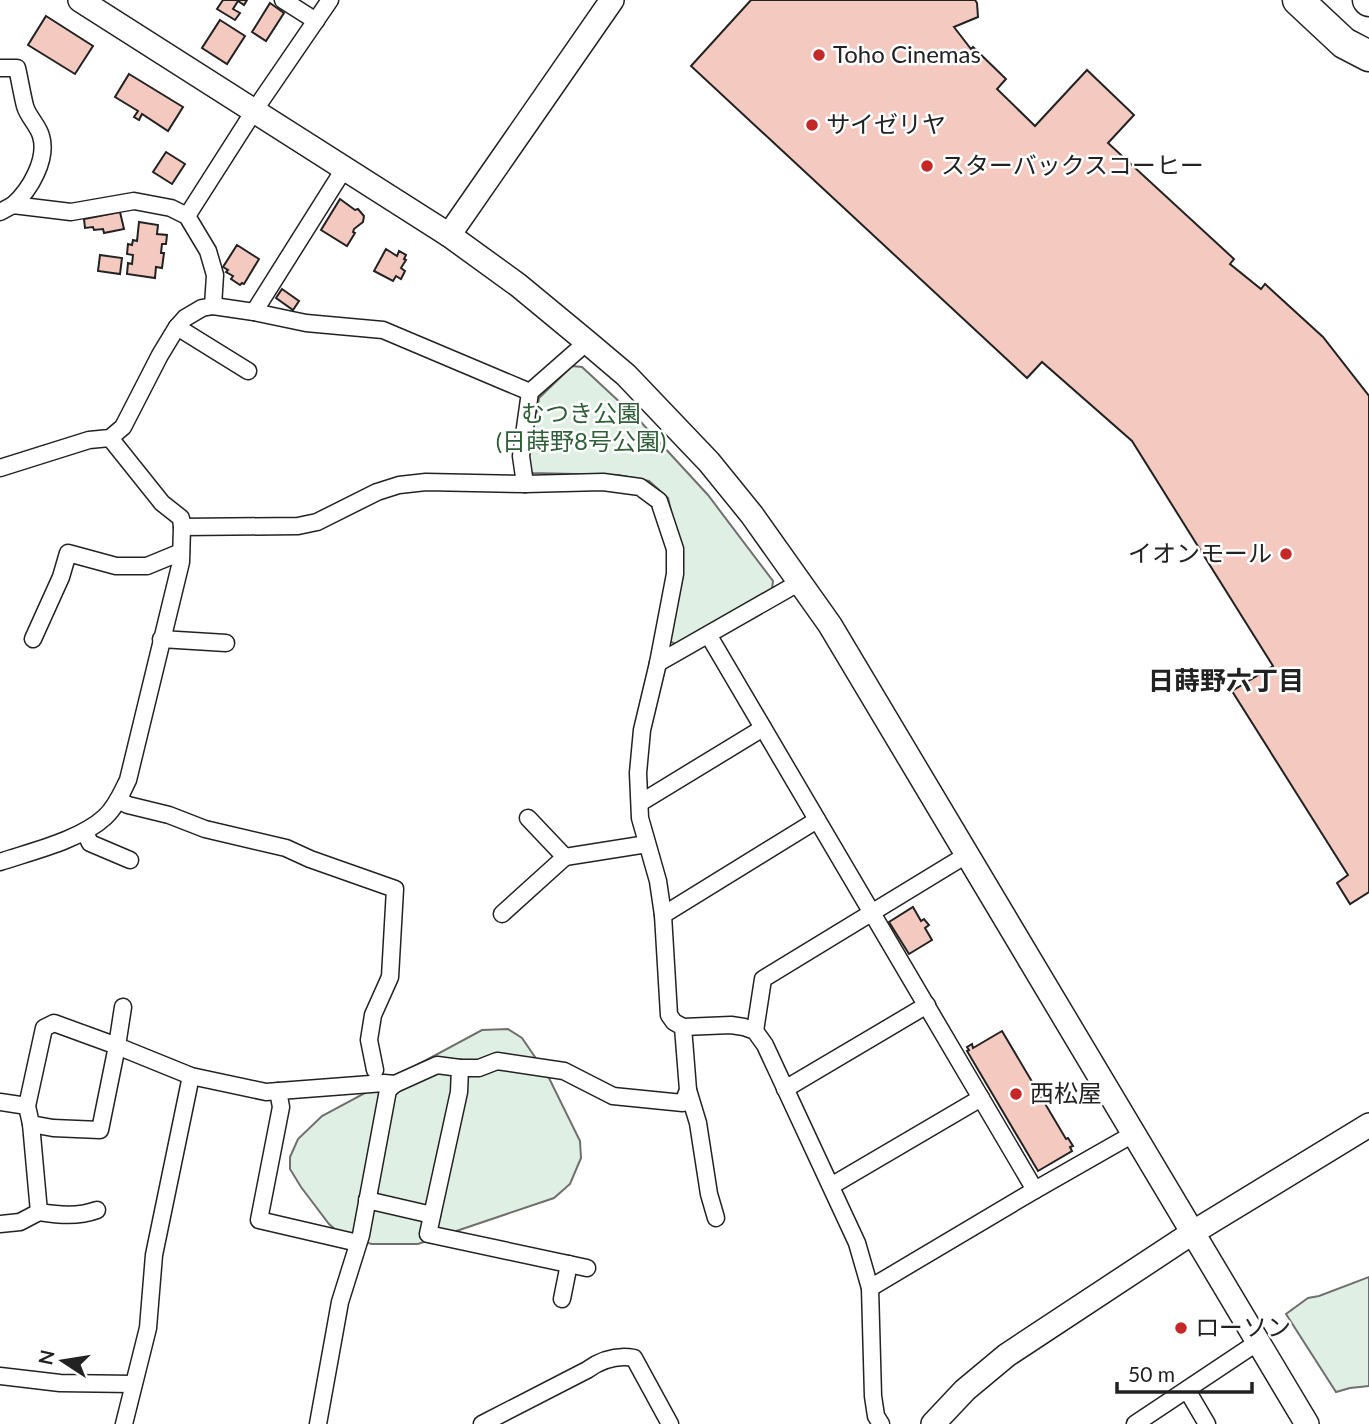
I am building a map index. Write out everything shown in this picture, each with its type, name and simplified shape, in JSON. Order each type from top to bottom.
[{"type":"highway","points":[[1298,0],[1344,43],[1369,55]]},
{"type":"highway","points":[[1324,0],[1369,45]]},
{"type":"street","points":[[80,0],[449,235],[518,285],[626,376],[709,462],[752,515],[830,625],[1307,1424]]},
{"type":"street","points":[[283,0],[316,21]]},
{"type":"street","points":[[187,216],[330,0]]},
{"type":"street","points":[[449,235],[612,0]]},
{"type":"street","points":[[0,68],[17,68],[26,108],[41,135],[41,154],[35,177],[22,197],[7,209]]},
{"type":"street","points":[[254,312],[344,169]]},
{"type":"street","points":[[7,209],[71,212],[134,201],[171,208],[187,216],[208,251],[215,275],[213,306]]},
{"type":"street","points":[[0,468],[89,440],[110,438],[123,427],[177,327],[185,318],[202,308],[213,306],[306,323],[383,330],[530,392]]},
{"type":"street","points":[[177,327],[248,371]]},
{"type":"street","points":[[525,484],[520,456],[530,392],[587,342]]},
{"type":"street","points":[[0,862],[85,832],[106,816],[118,800],[128,779],[181,562],[182,527],[181,518],[162,503],[110,438]]},
{"type":"street","points":[[182,527],[298,526],[317,522],[377,492],[400,485],[426,482],[603,482],[640,487],[659,501],[675,549],[674,574],[658,663],[642,730],[638,773],[640,818],[658,881],[663,915],[669,1015],[683,1027],[744,1027],[755,1031],[765,1045],[857,1243],[870,1289],[873,1396],[876,1416],[881,1424]]},
{"type":"street","points":[[33,639],[61,577],[68,553],[116,566],[148,566],[181,552]]},
{"type":"street","points":[[658,663],[800,582]]},
{"type":"street","points":[[709,636],[1035,1190]]},
{"type":"street","points":[[161,639],[226,643]]},
{"type":"street","points":[[640,803],[763,728]]},
{"type":"street","points":[[118,800],[205,829],[286,848],[395,889],[390,977],[373,1015],[369,1040],[375,1070]]},
{"type":"street","points":[[528,818],[565,857]]},
{"type":"street","points":[[663,915],[817,820]]},
{"type":"street","points":[[85,832],[90,843],[130,860]]},
{"type":"street","points":[[502,915],[565,857],[647,844]]},
{"type":"street","points":[[755,1031],[763,979],[968,854]]},
{"type":"street","points":[[785,1089],[927,1005]]},
{"type":"street","points":[[31,1124],[100,1130],[123,1007]]},
{"type":"street","points":[[39,1212],[27,1106],[44,1028],[54,1023],[191,1076],[266,1092],[378,1083],[396,1084]]},
{"type":"street","points":[[683,1027],[688,1090],[698,1123],[709,1194],[716,1218]]},
{"type":"street","points":[[318,1424],[340,1302],[358,1243],[388,1090],[437,1065],[479,1068],[497,1061],[564,1071],[613,1096],[682,1103],[688,1090]]},
{"type":"street","points":[[460,1068],[459,1092],[428,1234],[587,1268]]},
{"type":"street","points":[[124,1424],[148,1328],[154,1255],[191,1076]]},
{"type":"street","points":[[278,1091],[281,1107],[259,1220],[358,1243]]},
{"type":"street","points":[[831,1186],[981,1098]]},
{"type":"street","points":[[0,1102],[27,1106]]},
{"type":"street","points":[[1192,1233],[1218,1210],[1369,1112]]},
{"type":"street","points":[[933,1424],[965,1390],[1007,1355],[1192,1233],[1369,1125]]},
{"type":"street","points":[[870,1289],[1135,1133]]},
{"type":"street","points":[[367,1200],[432,1215]]},
{"type":"street","points":[[0,1224],[20,1222],[39,1212],[84,1215],[97,1210]]},
{"type":"street","points":[[562,1299],[569,1264]]},
{"type":"street","points":[[1135,1424],[1258,1342]]},
{"type":"street","points":[[482,1424],[598,1362],[624,1356],[634,1359],[670,1424]]},
{"type":"street","points":[[0,1376],[60,1383],[134,1384]]},
{"type":"street","points":[[1187,1390],[1208,1424]]},
{"type":"green space","name":"むつき公園 (日蒔野8号公園)","points":[[572,366],[582,367],[639,420],[708,495],[773,581],[772,589],[677,645],[670,641],[683,575],[682,557],[668,498],[649,481],[618,475],[532,473],[527,465],[539,398]]},
{"type":"green space","points":[[508,1029],[522,1038],[548,1076],[580,1141],[581,1158],[570,1184],[554,1198],[418,1244],[372,1244],[344,1237],[329,1224],[290,1169],[290,1157],[298,1139],[322,1116],[482,1030]]},
{"type":"green space","points":[[1369,1277],[1369,1386],[1336,1392],[1286,1314],[1308,1298]]},
{"type":"building","points":[[223,0],[247,0],[244,5],[238,1],[233,9],[240,13],[235,20],[217,9]]},
{"type":"building","name":"イオンモール","points":[[751,0],[975,0],[978,17],[954,27],[971,49],[973,47],[1006,79],[997,89],[1035,126],[1087,70],[1134,115],[1108,143],[1234,259],[1230,264],[1261,289],[1265,284],[1323,337],[1369,396],[1369,892],[1350,904],[1337,883],[1348,875],[1232,691],[1273,666],[1132,441],[1042,362],[1027,378],[691,66]]},
{"type":"building","points":[[270,3],[284,13],[266,41],[252,32]]},
{"type":"building","points":[[46,16],[93,46],[75,74],[28,45]]},
{"type":"building","points":[[220,20],[245,36],[227,64],[202,48]]},
{"type":"building","points":[[129,74],[183,107],[168,131],[142,114],[139,120],[134,117],[138,111],[115,97]]},
{"type":"building","points":[[166,152],[185,164],[172,184],[153,172]]},
{"type":"building","points":[[340,199],[355,210],[358,209],[364,216],[363,222],[354,229],[355,233],[347,246],[321,230]]},
{"type":"building","points":[[120,212],[124,229],[104,233],[103,229],[85,228],[84,219]]},
{"type":"building","points":[[139,222],[158,225],[157,234],[167,235],[166,244],[162,244],[162,268],[156,267],[155,278],[127,274],[128,263],[132,264],[133,255],[127,254],[128,244],[132,245],[133,240],[137,241]]},
{"type":"building","points":[[237,245],[259,259],[244,284],[240,285],[231,279],[233,276],[223,267]]},
{"type":"building","points":[[386,249],[397,256],[399,251],[406,255],[401,268],[405,271],[401,279],[396,276],[393,281],[374,271]]},
{"type":"building","points":[[100,255],[122,258],[120,274],[98,271]]},
{"type":"building","points":[[282,289],[299,301],[293,310],[276,298]]},
{"type":"building","points":[[913,907],[921,921],[924,919],[929,925],[925,928],[932,940],[909,954],[889,922]]},
{"type":"building","name":"西松屋","points":[[1002,1031],[1066,1139],[1068,1138],[1073,1146],[1070,1147],[1072,1151],[1038,1171],[967,1051],[967,1047],[972,1044],[973,1048]]},
{"type":"place","name":"Toho Cinemas","points":[[819,55]]},
{"type":"place","name":"サイゼリヤ","points":[[812,125]]},
{"type":"place","name":"スターバックスコーヒー","points":[[927,166]]},
{"type":"place","name":"イオンモール","points":[[1286,554]]},
{"type":"place","name":"西松屋","points":[[1016,1094]]},
{"type":"place","name":"ローソン","points":[[1181,1328]]},
{"type":"district","name":"日蒔野六丁目","points":[[1226,681]]}]
